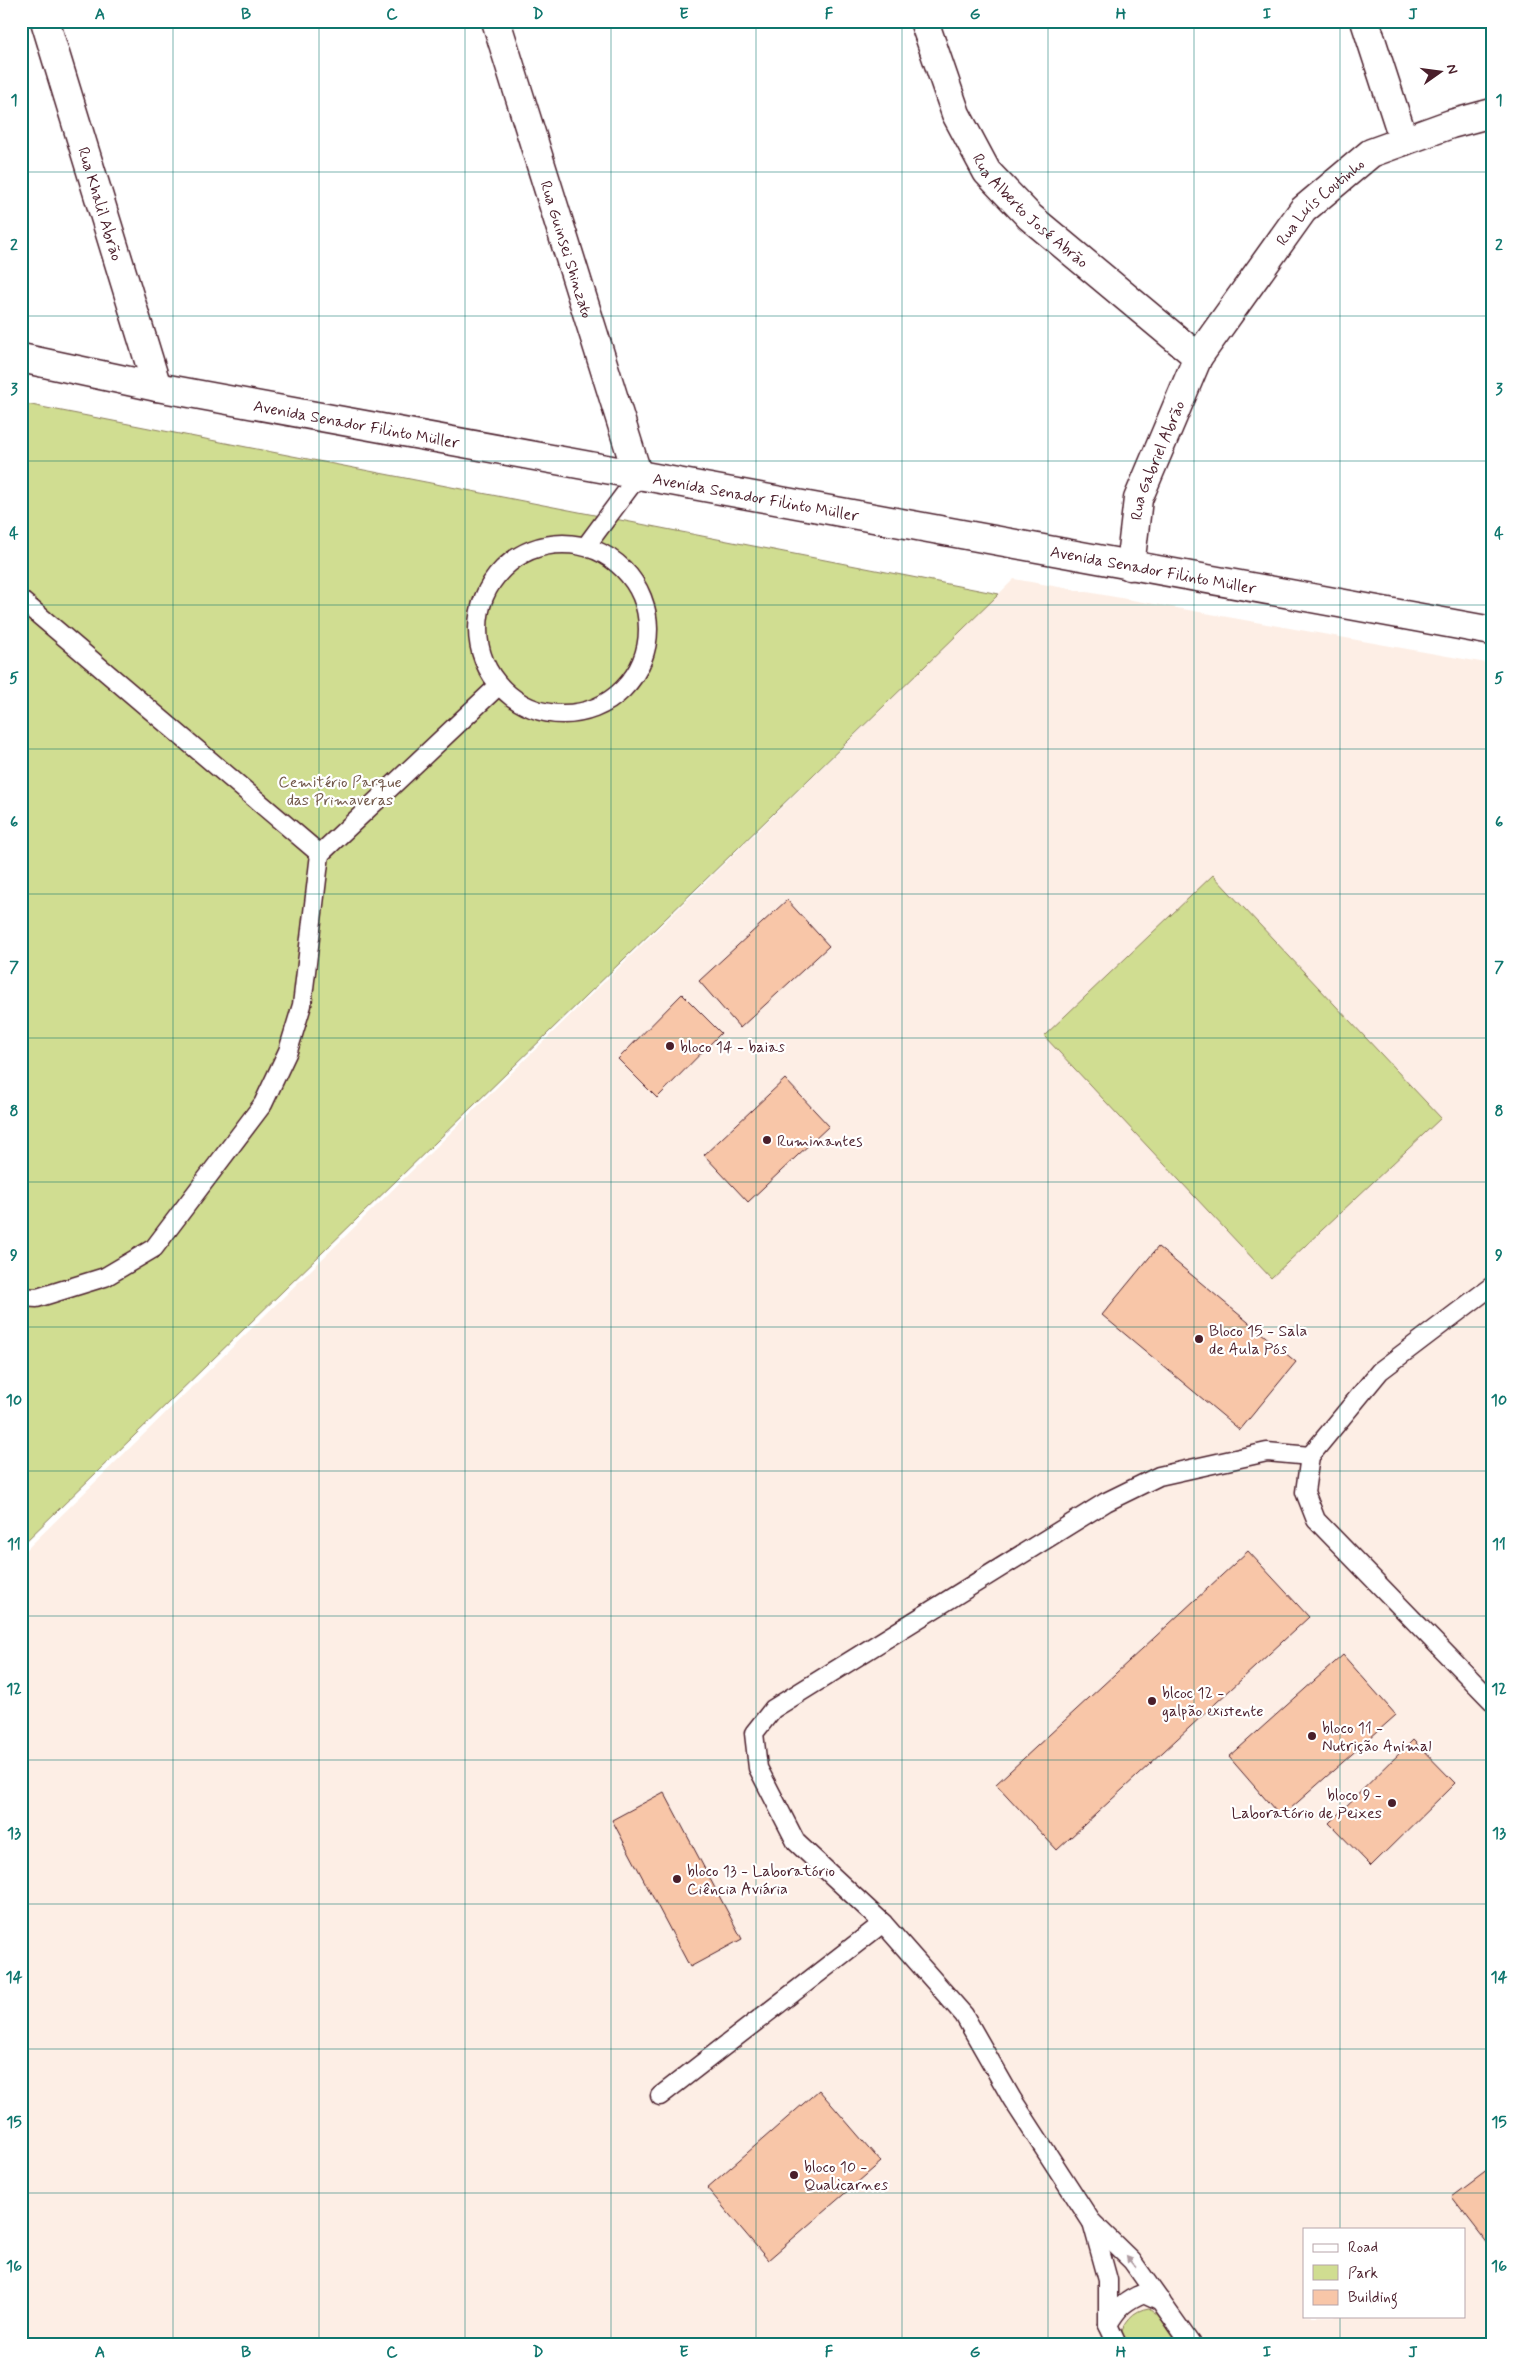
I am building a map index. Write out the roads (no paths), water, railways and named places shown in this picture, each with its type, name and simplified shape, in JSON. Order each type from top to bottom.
[{"type":"street","name":"Rua Khalil Abrão","points":[[45,21],[157,388]]},
{"type":"street","name":"Rua Guinsei Shinzato","points":[[496,21],[638,476]]},
{"type":"street","name":"Rua Alberto José Abrão","points":[[924,21],[956,114],[987,172],[1030,217],[1198,357]]},
{"type":"street","points":[[1366,21],[1404,141]]},
{"type":"street","name":"Rua Luís Coutinho","points":[[1198,357],[1303,210],[1371,153],[1451,124],[1492,114]]},
{"type":"street","name":"Rua Gabriel Abrão","points":[[1130,566],[1138,499],[1198,357]]},
{"type":"street","name":"Avenida Senador Filinto Müller","points":[[21,358],[157,388],[1492,631]]},
{"type":"lane","points":[[586,546],[638,476]]},
{"type":"lane","points":[[562,544],[586,546],[609,557],[627,572],[640,593],[648,617],[648,641],[637,672],[628,686],[610,702],[588,712],[564,716],[539,712],[517,703],[498,686],[485,666],[478,642],[478,618],[484,594],[497,573],[523,554],[538,547],[562,544]]},
{"type":"lane","points":[[24,605],[320,854]]},
{"type":"lane","points":[[21,1297],[37,1298],[105,1276],[154,1248],[263,1104],[288,1051],[302,1005],[320,854],[498,686]]},
{"type":"lane","points":[[1492,1286],[1380,1371],[1310,1456],[1305,1492],[1316,1520],[1492,1701]]},
{"type":"lane","points":[[1190,2344],[1132,2261],[1091,2221],[1012,2099],[964,2015],[883,1923],[796,1842],[758,1768],[754,1733],[773,1709],[1106,1502],[1159,1476],[1266,1452],[1310,1456]]},
{"type":"lane","points":[[660,2096],[883,1923]]},
{"type":"lane","points":[[1091,2221],[1108,2280],[1108,2324],[1117,2344]]},
{"type":"lane","points":[[1108,2324],[1117,2309],[1131,2298],[1144,2294],[1160,2301]]},
{"type":"place","name":"bloco 14 - baias","points":[[670,1046]]},
{"type":"place","name":"Ruminantes","points":[[767,1140]]},
{"type":"place","name":"Bloco 15 - Sala de Aula Pós","points":[[1199,1339]]},
{"type":"place","name":"blcoc 12 - galpão existente","points":[[1152,1701]]},
{"type":"place","name":"bloco 11 - Nutrição Animal","points":[[1312,1736]]},
{"type":"place","name":"bloco 9 - Laboratório de Peixes","points":[[1392,1803]]},
{"type":"place","name":"bloco 13 - Laboratório Ciência Aviária","points":[[677,1879]]},
{"type":"place","name":"bloco 10 - Qualicarnes","points":[[794,2175]]},
{"type":"park label","name":"Cemitério Parque das Primaveras","points":[[340,790]]}]
